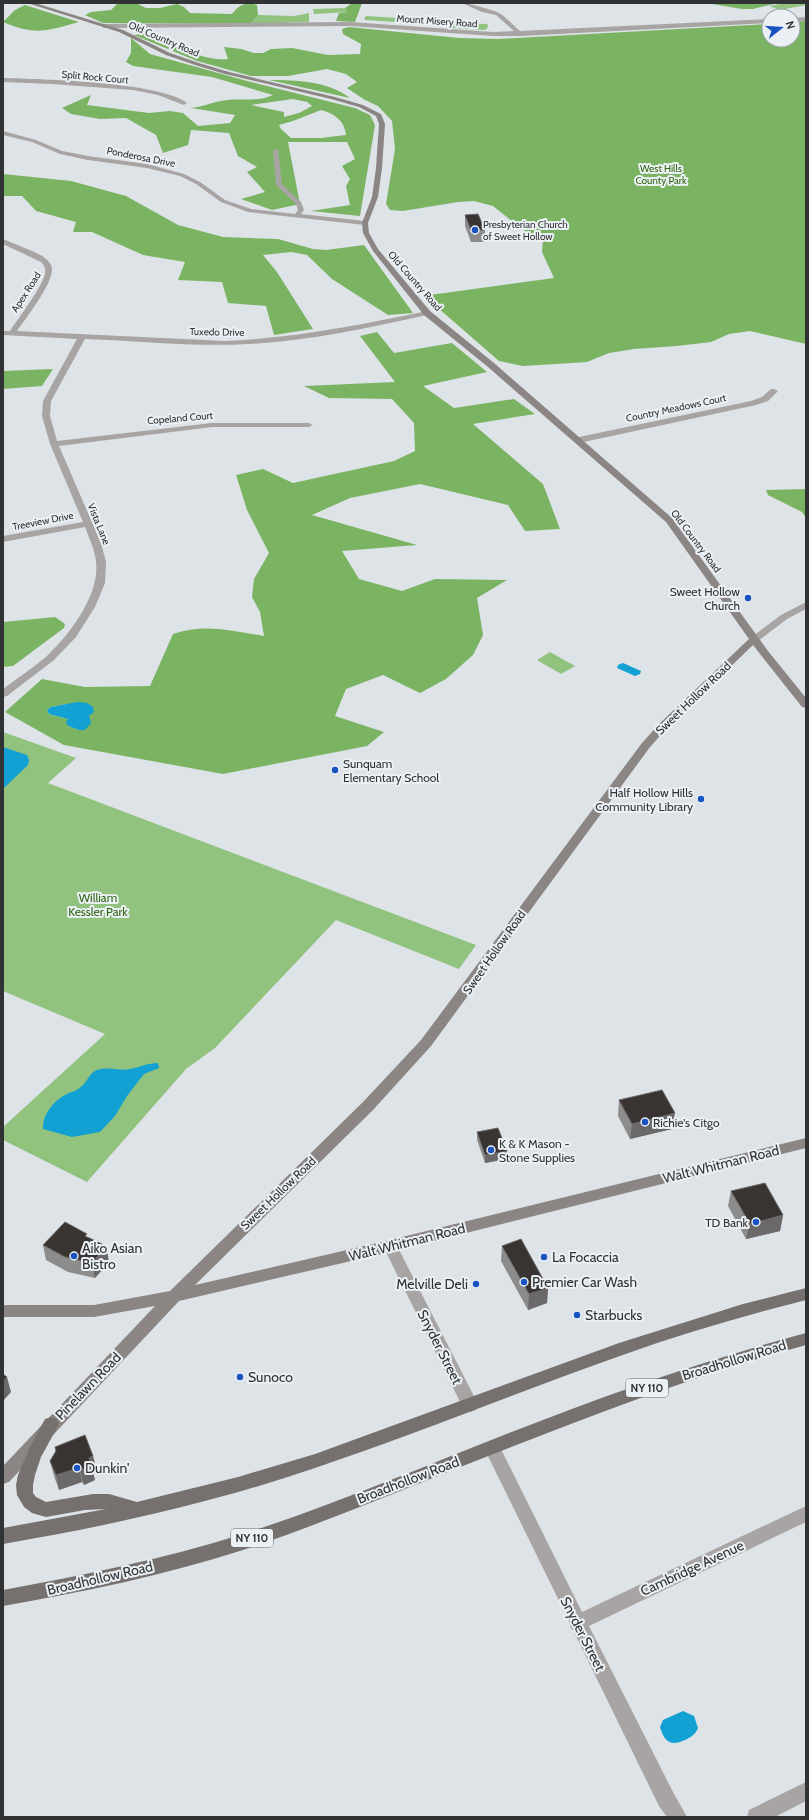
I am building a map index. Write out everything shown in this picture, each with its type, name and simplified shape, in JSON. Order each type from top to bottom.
[{"type":"main road","name":"Old Country Road","points":[[30,3],[131,35],[168,54],[197,64],[227,73],[333,98],[366,108],[378,115],[382,124],[379,168],[375,197],[365,223],[366,233],[375,250],[427,313],[579,440],[669,520],[754,639],[795,694],[806,705]]},
{"type":"main road","name":"Sweet Hollow Road","points":[[174,1296],[368,1106],[426,1043],[646,745],[663,726],[754,639]]},
{"type":"main road","name":"Walt Whitman Road","points":[[3,1311],[94,1311],[174,1296],[390,1246],[806,1143]]},
{"type":"main road","points":[[3,1536],[137,1510],[239,1484],[314,1461],[672,1332],[806,1294]]},
{"type":"main road","name":"Pinelawn Road","points":[[3,1477],[51,1424],[174,1296]]},
{"type":"main road","name":"Broadhollow Road","points":[[3,1598],[131,1572],[274,1531],[658,1384],[735,1359],[806,1339]]},
{"type":"main road","points":[[51,1424],[32,1461],[23,1486],[24,1493],[34,1506],[44,1509],[95,1501],[118,1502],[137,1510]]},
{"type":"street","points":[[465,3],[484,11],[498,14],[520,34]]},
{"type":"street","name":"Mount Misery Road","points":[[104,26],[350,24],[493,34],[520,34],[761,21]]},
{"type":"street","name":"Split Rock Court","points":[[3,80],[62,83],[136,90],[172,97],[184,103]]},
{"type":"street","name":"Ponderosa Drive","points":[[3,133],[34,141],[60,152],[88,158],[147,166],[166,171],[198,183],[231,205],[250,211],[365,223]]},
{"type":"street","points":[[276,150],[279,185],[299,203],[301,210],[297,216]]},
{"type":"street","name":"Apex Road","points":[[3,241],[9,246],[42,257],[50,270],[50,276],[46,283],[12,333]]},
{"type":"street","name":"Tuxedo Drive","points":[[3,333],[252,343],[309,337],[427,313]]},
{"type":"street","name":"Vista Lane","points":[[3,694],[50,658],[72,635],[90,607],[100,583],[101,562],[96,543],[54,444],[46,416],[47,401],[82,337]]},
{"type":"street","name":"Country Meadows Court","points":[[579,440],[753,403],[765,399],[774,391]]},
{"type":"street","name":"Copeland Court","points":[[54,444],[136,432],[205,426],[309,425]]},
{"type":"street","name":"Treeview Drive","points":[[3,540],[87,524]]},
{"type":"street","name":"Sweet Hollow Road","points":[[754,639],[784,617],[806,604]]},
{"type":"street","name":"Snyder Street","points":[[390,1246],[470,1405]]},
{"type":"street","name":"Snyder Street","points":[[492,1448],[666,1799],[678,1817]]},
{"type":"street","name":"Cambridge Avenue","points":[[578,1623],[806,1514]]},
{"type":"street","points":[[756,1817],[806,1791]]},
{"type":"green space","points":[[118,3],[136,3],[146,8],[160,8],[177,4],[184,7],[190,13],[232,14],[240,6],[249,3],[257,5],[258,15],[250,24],[103,23],[85,15],[91,12],[111,10]]},
{"type":"green space","points":[[352,3],[362,3],[355,22],[336,21],[339,13],[347,12],[345,8]]},
{"type":"green space","points":[[706,3],[778,3],[753,9],[742,9]]},
{"type":"green space","points":[[786,3],[801,3],[806,5],[790,8],[774,8],[769,6]]},
{"type":"green space","points":[[25,5],[79,22],[49,30],[33,31],[3,22],[15,10]]},
{"type":"green space","points":[[345,8],[347,12],[314,14],[313,9]]},
{"type":"green space","points":[[309,13],[309,22],[250,24],[258,15],[294,16]]},
{"type":"green space","points":[[366,16],[400,18],[395,22],[365,20],[364,19]]},
{"type":"green space","name":"West Hills County Park","points":[[801,21],[806,21],[806,344],[750,331],[729,334],[711,342],[634,349],[609,353],[587,362],[523,366],[499,361],[430,301],[430,295],[554,278],[542,252],[543,240],[523,230],[493,206],[474,201],[458,202],[403,211],[390,210],[386,204],[395,149],[392,121],[378,106],[365,100],[347,88],[357,82],[346,74],[327,69],[288,76],[251,76],[197,61],[134,35],[140,34],[153,37],[192,53],[214,59],[228,59],[224,47],[241,49],[254,53],[263,53],[271,49],[292,48],[328,55],[360,54],[361,44],[343,34],[342,29],[349,27],[459,38],[498,39],[761,24],[761,48],[801,48]]},
{"type":"green space","points":[[453,24],[488,25],[487,29],[484,30],[452,28]]},
{"type":"green space","points":[[131,38],[150,54],[247,81],[355,108],[370,115],[375,125],[360,216],[311,211],[350,205],[346,186],[350,179],[342,166],[355,159],[347,142],[288,142],[300,204],[272,210],[241,199],[265,192],[247,172],[257,167],[238,156],[229,133],[191,130],[188,145],[163,153],[156,135],[126,118],[100,119],[71,114],[62,108],[91,95],[87,105],[149,113],[170,111],[183,113],[198,126],[230,123],[235,115],[191,108],[227,100],[260,99],[273,95],[212,77],[133,66],[126,62],[131,53]],"holes":[[[293,99],[307,102],[312,106],[299,113],[284,117],[284,112],[251,105]],[[321,110],[331,113],[338,118],[343,125],[346,135],[321,138],[291,138],[281,129],[279,125]]]},
{"type":"green space","points":[[269,80],[301,81],[322,85],[341,92],[350,98]]},
{"type":"green space","points":[[3,174],[71,181],[126,196],[178,225],[223,237],[278,239],[313,249],[326,250],[364,245],[413,313],[388,315],[332,279],[307,255],[291,252],[263,255],[277,272],[313,329],[274,335],[266,306],[228,303],[222,282],[178,280],[185,262],[143,255],[92,232],[73,232],[76,222],[36,211],[22,196],[3,196]]},
{"type":"green space","points":[[377,332],[394,353],[452,343],[487,372],[423,386],[454,408],[514,399],[535,414],[473,424],[543,484],[560,529],[525,531],[508,505],[420,484],[350,498],[312,515],[417,545],[342,551],[359,579],[402,591],[435,579],[507,580],[477,598],[483,635],[473,655],[446,679],[420,693],[383,675],[346,689],[335,716],[384,732],[367,746],[223,774],[64,745],[5,712],[42,679],[85,687],[150,686],[173,634],[207,628],[264,636],[260,612],[252,597],[254,579],[269,553],[247,510],[236,475],[263,469],[293,483],[394,461],[415,451],[414,423],[392,399],[329,398],[304,386],[395,382],[360,336]],"holes":[[[67,704],[89,716],[89,720],[79,730],[68,726],[68,719],[49,714],[47,710],[51,707]]]},
{"type":"green space","points":[[53,369],[42,386],[3,389],[3,371]]},
{"type":"green space","points":[[806,489],[806,518],[802,512],[768,495],[766,490]]},
{"type":"green space","points":[[55,617],[65,624],[64,628],[13,666],[3,667],[3,622]]},
{"type":"green space","points":[[550,652],[575,666],[561,674],[537,660]]},
{"type":"green space","name":"William Kessler Park","points":[[3,732],[76,758],[48,783],[476,945],[459,969],[336,920],[215,1048],[186,1069],[87,1182],[3,1140],[3,1127],[105,1034],[3,991]]},
{"type":"water","points":[[623,663],[641,671],[640,674],[635,676],[617,668],[618,665]]},
{"type":"water","points":[[77,702],[87,703],[93,707],[94,712],[89,716],[91,723],[85,730],[79,730],[68,726],[66,722],[68,719],[49,714],[47,710],[51,707]]},
{"type":"water","points":[[3,747],[27,755],[29,760],[28,765],[3,789]]},
{"type":"water","points":[[158,1063],[159,1068],[144,1074],[127,1096],[115,1116],[100,1132],[72,1137],[43,1129],[43,1123],[47,1113],[54,1103],[84,1084],[90,1075],[95,1071],[105,1068],[130,1069],[147,1064]]},
{"type":"water","points":[[683,1711],[694,1716],[698,1728],[693,1736],[680,1742],[672,1743],[663,1736],[660,1727],[663,1720]]},
{"type":"building","points":[[478,214],[485,230],[471,230],[465,215]]},
{"type":"building","points":[[662,1090],[675,1113],[632,1124],[619,1100]]},
{"type":"building","points":[[498,1128],[507,1151],[485,1155],[477,1132]]},
{"type":"building","points":[[765,1183],[783,1215],[750,1224],[731,1191]]},
{"type":"building","points":[[65,1222],[87,1234],[85,1236],[106,1246],[92,1263],[65,1257],[43,1245]]},
{"type":"building","points":[[521,1239],[548,1288],[529,1294],[502,1246]]},
{"type":"building","points":[[3,1374],[7,1377],[3,1381]]},
{"type":"building","points":[[85,1435],[93,1456],[89,1458],[92,1465],[80,1470],[79,1468],[56,1475],[50,1461],[56,1451],[55,1447]]},
{"type":"place","name":"Presbyterian Church of Sweet Hollow","points":[[475,230]]},
{"type":"place","name":"Sweet Hollow Church","points":[[748,598]]},
{"type":"place","name":"Sunquam Elementary School","points":[[335,770]]},
{"type":"place","name":"Half Hollow Hills Community Library","points":[[701,799]]},
{"type":"place","name":"Richie's Citgo","points":[[645,1122]]},
{"type":"place","name":"K & K Mason - Stone Supplies","points":[[491,1150]]},
{"type":"place","name":"TD Bank","points":[[756,1222]]},
{"type":"place","name":"Aiko Asian Bistro","points":[[74,1256]]},
{"type":"place","name":"La Focaccia","points":[[544,1257]]},
{"type":"place","name":"Premier Car Wash","points":[[524,1282]]},
{"type":"place","name":"Melville Deli","points":[[476,1284]]},
{"type":"place","name":"Starbucks","points":[[577,1315]]},
{"type":"place","name":"Sunoco","points":[[240,1377]]},
{"type":"place","name":"Dunkin'","points":[[77,1468]]}]
